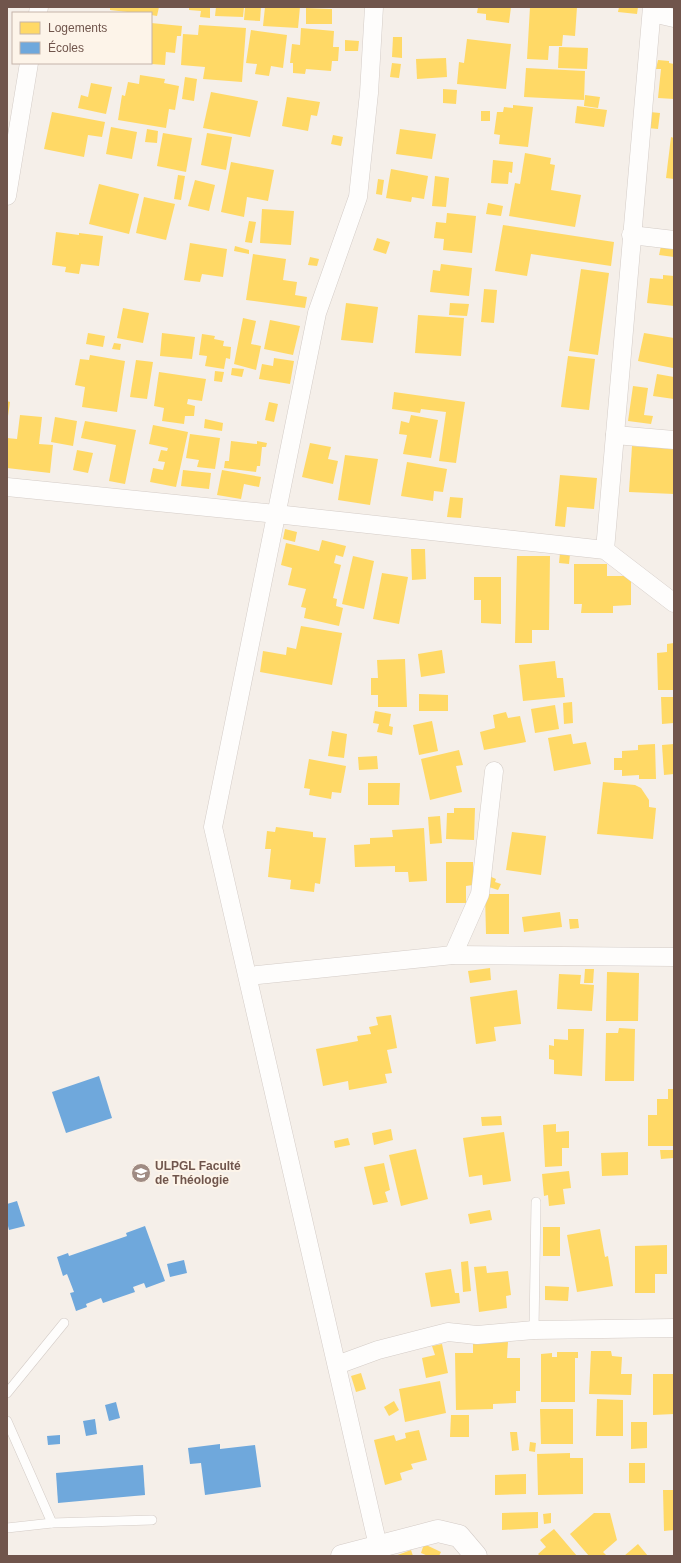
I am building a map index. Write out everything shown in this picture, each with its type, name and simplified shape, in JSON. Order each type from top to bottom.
[{"type":"main road","points":[[342,1556],[438,1531],[459,1536],[476,1556]]},
{"type":"street","points":[[374,7],[369,93],[358,196],[317,313],[213,827],[378,1546]]},
{"type":"street","points":[[605,550],[631,235],[652,10],[674,18]]},
{"type":"street","points":[[7,196],[29,64]]},
{"type":"street","points":[[631,235],[674,240]]},
{"type":"street","points":[[615,435],[674,440]]},
{"type":"street","points":[[7,487],[276,514],[605,550],[674,603]]},
{"type":"street","points":[[453,955],[480,894],[494,771]]},
{"type":"street","points":[[248,976],[453,955],[674,958]]},
{"type":"street","points":[[337,1365],[378,1350],[448,1332],[476,1335],[534,1330],[674,1328]]},
{"type":"lane","points":[[534,1330],[536,1202]]},
{"type":"lane","points":[[7,1393],[64,1323]]},
{"type":"lane","points":[[7,1421],[52,1523]]},
{"type":"lane","points":[[7,1528],[52,1523],[152,1520]]},
{"type":"building: Logements","points":[[110,7],[159,7],[157,16],[152,15],[152,12],[110,10]]},
{"type":"building: Logements","points":[[189,7],[210,7],[210,18],[200,17],[201,11],[189,10]]},
{"type":"building: Logements","points":[[216,7],[244,7],[243,17],[215,16]]},
{"type":"building: Logements","points":[[245,7],[261,7],[260,21],[244,20]]},
{"type":"building: Logements","points":[[265,7],[300,7],[298,28],[263,26]]},
{"type":"building: Logements","points":[[478,7],[511,7],[509,23],[486,20],[486,14],[477,13]]},
{"type":"building: Logements","points":[[530,7],[577,7],[575,36],[563,35],[562,46],[549,46],[548,60],[527,59]]},
{"type":"building: Logements","points":[[619,7],[638,7],[637,14],[618,12]]},
{"type":"building: Logements","points":[[306,8],[332,9],[332,24],[306,24]]},
{"type":"building: Logements","points":[[152,23],[182,26],[181,36],[177,36],[175,53],[166,52],[165,65],[151,64]]},
{"type":"building: Logements","points":[[199,25],[246,28],[242,82],[203,79],[205,67],[181,65],[183,34],[198,35]]},
{"type":"building: Logements","points":[[301,28],[334,31],[333,47],[339,47],[338,61],[332,61],[331,71],[306,69],[305,74],[293,73],[293,63],[290,63],[292,44],[300,45]]},
{"type":"building: Logements","points":[[251,30],[287,35],[283,68],[271,66],[269,76],[255,74],[257,64],[246,63]]},
{"type":"building: Logements","points":[[393,37],[402,37],[402,58],[392,57]]},
{"type":"building: Logements","points":[[467,39],[511,44],[506,89],[457,84],[459,62],[464,63]]},
{"type":"building: Logements","points":[[345,40],[359,41],[358,51],[345,51]]},
{"type":"building: Logements","points":[[559,47],[588,48],[587,69],[558,68]]},
{"type":"building: Logements","points":[[446,58],[447,77],[417,79],[416,59]]},
{"type":"building: Logements","points":[[658,60],[669,61],[669,63],[674,64],[674,99],[658,98],[661,69],[656,69]]},
{"type":"building: Logements","points":[[392,63],[401,64],[399,78],[390,77]]},
{"type":"building: Logements","points":[[526,68],[585,71],[584,100],[524,97]]},
{"type":"building: Logements","points":[[140,75],[165,79],[164,83],[179,86],[175,110],[169,109],[166,128],[118,120],[122,95],[125,96],[128,82],[139,84]]},
{"type":"building: Logements","points":[[185,77],[197,79],[194,101],[182,99]]},
{"type":"building: Logements","points":[[91,83],[112,87],[106,114],[78,108],[81,95],[88,97]]},
{"type":"building: Logements","points":[[443,89],[457,90],[456,104],[443,103]]},
{"type":"building: Logements","points":[[211,92],[258,101],[250,137],[203,128]]},
{"type":"building: Logements","points":[[585,95],[600,97],[598,108],[584,106]]},
{"type":"building: Logements","points":[[287,97],[320,102],[317,116],[311,115],[308,131],[282,126]]},
{"type":"building: Logements","points":[[513,105],[533,107],[528,147],[499,144],[500,135],[494,134],[497,112],[503,112],[504,107],[513,108]]},
{"type":"building: Logements","points":[[577,106],[607,110],[604,127],[575,123]]},
{"type":"building: Logements","points":[[481,111],[490,111],[490,121],[481,121]]},
{"type":"building: Logements","points":[[52,112],[105,122],[102,137],[88,135],[84,157],[44,149]]},
{"type":"building: Logements","points":[[650,112],[660,113],[658,129],[648,128]]},
{"type":"building: Logements","points":[[111,127],[137,132],[132,159],[106,154]]},
{"type":"building: Logements","points":[[147,129],[158,131],[157,143],[145,142]]},
{"type":"building: Logements","points":[[400,129],[436,134],[432,159],[396,154]]},
{"type":"building: Logements","points":[[163,133],[192,138],[186,172],[157,166]]},
{"type":"building: Logements","points":[[207,133],[232,137],[226,170],[201,165]]},
{"type":"building: Logements","points":[[333,135],[343,137],[341,146],[331,144]]},
{"type":"building: Logements","points":[[671,137],[674,138],[674,179],[666,178]]},
{"type":"building: Logements","points":[[525,153],[551,158],[550,164],[555,165],[551,190],[581,195],[575,227],[509,216],[515,183],[520,184]]},
{"type":"building: Logements","points":[[493,160],[513,162],[512,173],[509,172],[508,184],[491,183]]},
{"type":"building: Logements","points":[[231,162],[274,170],[268,201],[247,197],[244,217],[221,212]]},
{"type":"building: Logements","points":[[391,169],[428,176],[424,199],[412,197],[411,202],[386,198]]},
{"type":"building: Logements","points":[[178,175],[185,176],[181,200],[174,199]]},
{"type":"building: Logements","points":[[435,176],[449,178],[446,207],[432,206]]},
{"type":"building: Logements","points":[[378,179],[384,180],[382,195],[376,194]]},
{"type":"building: Logements","points":[[195,180],[215,185],[209,211],[188,206]]},
{"type":"building: Logements","points":[[99,184],[139,194],[129,234],[89,224]]},
{"type":"building: Logements","points":[[144,197],[175,204],[166,240],[136,233]]},
{"type":"building: Logements","points":[[488,203],[503,206],[501,216],[486,214]]},
{"type":"building: Logements","points":[[262,209],[294,211],[291,245],[260,243]]},
{"type":"building: Logements","points":[[447,213],[476,216],[472,253],[443,250],[444,239],[434,238],[436,222],[446,223]]},
{"type":"building: Logements","points":[[249,221],[256,222],[252,243],[245,242]]},
{"type":"building: Logements","points":[[503,225],[614,242],[611,266],[531,254],[527,276],[495,271]]},
{"type":"building: Logements","points":[[56,232],[103,236],[99,266],[81,264],[79,274],[65,272],[66,267],[52,265]]},
{"type":"building: Logements","points":[[377,238],[390,242],[386,254],[373,250]]},
{"type":"building: Logements","points":[[190,243],[227,249],[223,277],[202,274],[200,282],[184,280]]},
{"type":"building: Logements","points":[[235,246],[249,250],[249,254],[234,251]]},
{"type":"building: Logements","points":[[661,246],[674,247],[674,257],[659,255]]},
{"type":"building: Logements","points":[[253,254],[286,259],[283,280],[297,282],[295,295],[307,297],[305,308],[246,300]]},
{"type":"building: Logements","points":[[310,257],[319,259],[317,266],[308,265]]},
{"type":"building: Logements","points":[[441,264],[472,268],[469,296],[430,292],[433,270],[440,271]]},
{"type":"building: Logements","points":[[581,269],[609,273],[598,355],[569,351]]},
{"type":"building: Logements","points":[[663,275],[674,276],[674,306],[647,303],[650,278],[663,279]]},
{"type":"building: Logements","points":[[484,289],[497,290],[494,323],[481,322]]},
{"type":"building: Logements","points":[[346,303],[378,307],[373,343],[341,340]]},
{"type":"building: Logements","points":[[450,303],[469,304],[467,316],[449,315]]},
{"type":"building: Logements","points":[[123,308],[149,313],[143,343],[117,338]]},
{"type":"building: Logements","points":[[418,315],[464,318],[461,356],[415,353]]},
{"type":"building: Logements","points":[[243,318],[256,321],[251,344],[261,346],[256,370],[234,364]]},
{"type":"building: Logements","points":[[270,320],[300,326],[293,355],[264,349]]},
{"type":"building: Logements","points":[[88,333],[105,336],[103,347],[86,344]]},
{"type":"building: Logements","points":[[162,333],[195,337],[192,359],[160,356]]},
{"type":"building: Logements","points":[[644,333],[674,338],[673,368],[638,361]]},
{"type":"building: Logements","points":[[202,334],[215,336],[214,339],[224,341],[223,346],[231,347],[230,359],[226,358],[224,369],[205,366],[207,356],[199,355]]},
{"type":"building: Logements","points":[[114,343],[121,344],[120,350],[112,349]]},
{"type":"building: Logements","points":[[90,355],[125,361],[117,412],[82,407],[85,387],[75,385],[80,359],[89,360]]},
{"type":"building: Logements","points":[[568,356],[595,359],[589,410],[561,407]]},
{"type":"building: Logements","points":[[274,358],[294,361],[290,384],[259,379],[262,364],[273,366]]},
{"type":"building: Logements","points":[[136,360],[153,362],[147,399],[130,397]]},
{"type":"building: Logements","points":[[232,368],[244,369],[242,377],[231,375]]},
{"type":"building: Logements","points":[[215,371],[224,372],[222,382],[214,381]]},
{"type":"building: Logements","points":[[159,372],[206,379],[202,401],[188,399],[187,404],[195,406],[194,416],[185,416],[184,424],[162,421],[164,408],[154,406]]},
{"type":"building: Logements","points":[[657,374],[674,377],[674,399],[653,396]]},
{"type":"building: Logements","points":[[633,386],[648,388],[644,415],[653,416],[651,424],[628,421]]},
{"type":"building: Logements","points":[[394,392],[465,402],[456,463],[439,461],[446,412],[421,409],[420,413],[392,409]]},
{"type":"building: Logements","points":[[7,401],[10,402],[8,416],[7,416]]},
{"type":"building: Logements","points":[[269,402],[278,404],[274,422],[265,420]]},
{"type":"building: Logements","points":[[20,415],[42,417],[39,444],[53,445],[50,473],[7,468],[7,438],[17,439]]},
{"type":"building: Logements","points":[[411,415],[438,420],[431,458],[403,454],[407,435],[399,434],[401,421],[409,423]]},
{"type":"building: Logements","points":[[55,417],[77,421],[73,446],[51,442]]},
{"type":"building: Logements","points":[[205,419],[223,423],[222,431],[204,428]]},
{"type":"building: Logements","points":[[85,421],[136,430],[125,484],[109,481],[116,445],[81,438]]},
{"type":"building: Logements","points":[[153,425],[188,432],[176,487],[150,482],[153,468],[163,470],[165,462],[158,461],[161,450],[167,451],[168,448],[149,444]]},
{"type":"building: Logements","points":[[190,434],[220,438],[215,469],[197,467],[199,460],[186,458]]},
{"type":"building: Logements","points":[[231,441],[257,444],[257,441],[267,443],[266,447],[262,447],[260,466],[257,466],[256,472],[224,468],[225,461],[229,461]]},
{"type":"building: Logements","points":[[310,443],[331,447],[328,459],[338,461],[333,484],[302,477]]},
{"type":"building: Logements","points":[[632,446],[674,449],[674,494],[629,492]]},
{"type":"building: Logements","points":[[77,450],[93,453],[88,473],[73,470]]},
{"type":"building: Logements","points":[[345,455],[378,459],[370,505],[338,500]]},
{"type":"building: Logements","points":[[407,462],[447,469],[443,492],[434,491],[433,501],[401,496]]},
{"type":"building: Logements","points":[[183,470],[211,473],[209,489],[181,486]]},
{"type":"building: Logements","points":[[222,470],[261,477],[259,487],[244,484],[241,499],[217,495]]},
{"type":"building: Logements","points":[[560,475],[597,478],[594,509],[567,507],[565,527],[555,526]]},
{"type":"building: Logements","points":[[450,497],[463,498],[461,518],[447,517]]},
{"type":"building: Logements","points":[[285,529],[297,532],[295,542],[283,539]]},
{"type":"building: Logements","points":[[322,540],[346,546],[343,557],[336,555],[334,563],[341,565],[333,598],[337,599],[336,606],[343,608],[339,626],[304,618],[306,608],[301,607],[306,589],[288,585],[292,568],[281,565],[286,543],[319,551]]},
{"type":"building: Logements","points":[[411,549],[425,549],[426,579],[412,580]]},
{"type":"building: Logements","points":[[560,553],[570,554],[569,564],[559,563]]},
{"type":"building: Logements","points":[[353,556],[374,561],[364,609],[342,604]]},
{"type":"building: Logements","points":[[517,556],[550,556],[549,630],[532,630],[532,643],[515,643]]},
{"type":"building: Logements","points":[[574,564],[607,564],[607,576],[631,576],[631,605],[613,606],[613,613],[581,613],[582,604],[574,604]]},
{"type":"building: Logements","points":[[382,573],[408,577],[399,624],[373,619]]},
{"type":"building: Logements","points":[[474,577],[501,577],[501,624],[481,623],[481,600],[474,600]]},
{"type":"building: Logements","points":[[301,626],[342,633],[332,685],[260,672],[263,651],[286,655],[287,647],[296,649]]},
{"type":"building: Logements","points":[[674,643],[674,690],[658,690],[657,653],[667,652],[667,644]]},
{"type":"building: Logements","points":[[442,650],[445,673],[421,677],[418,654]]},
{"type":"building: Logements","points":[[405,659],[407,707],[378,707],[378,695],[371,695],[371,678],[378,678],[377,660]]},
{"type":"building: Logements","points":[[555,661],[557,678],[563,678],[565,697],[523,701],[519,665]]},
{"type":"building: Logements","points":[[419,694],[448,695],[448,711],[419,711]]},
{"type":"building: Logements","points":[[661,697],[674,697],[674,723],[662,724]]},
{"type":"building: Logements","points":[[572,702],[573,723],[564,724],[563,703]]},
{"type":"building: Logements","points":[[555,705],[559,729],[535,733],[531,709]]},
{"type":"building: Logements","points":[[375,711],[391,714],[389,726],[393,727],[392,735],[377,732],[379,724],[373,723]]},
{"type":"building: Logements","points":[[506,712],[508,718],[520,716],[526,742],[484,750],[480,732],[495,728],[493,715]]},
{"type":"building: Logements","points":[[432,721],[438,751],[419,755],[413,725]]},
{"type":"building: Logements","points":[[332,731],[347,734],[344,758],[328,756]]},
{"type":"building: Logements","points":[[571,734],[573,744],[586,742],[591,764],[554,771],[548,738]]},
{"type":"building: Logements","points":[[655,744],[656,779],[639,779],[639,775],[622,776],[622,770],[614,770],[614,758],[622,758],[622,751],[638,750],[638,745]]},
{"type":"building: Logements","points":[[674,744],[674,774],[664,775],[662,745]]},
{"type":"building: Logements","points":[[459,750],[463,765],[456,766],[462,792],[430,800],[421,759]]},
{"type":"building: Logements","points":[[377,756],[378,769],[359,770],[358,757]]},
{"type":"building: Logements","points":[[309,759],[346,766],[341,793],[332,792],[331,799],[309,795],[310,789],[304,788]]},
{"type":"building: Logements","points":[[603,782],[635,785],[641,788],[649,800],[649,807],[656,808],[653,839],[597,834]]},
{"type":"building: Logements","points":[[368,783],[400,783],[399,805],[368,805]]},
{"type":"building: Logements","points":[[454,808],[475,808],[474,840],[446,839],[447,813],[454,813]]},
{"type":"building: Logements","points":[[440,816],[442,843],[430,844],[428,817]]},
{"type":"building: Logements","points":[[276,827],[313,832],[313,837],[326,838],[320,884],[315,883],[314,892],[290,889],[291,880],[268,877],[271,849],[265,849],[267,831],[275,832]]},
{"type":"building: Logements","points":[[424,828],[427,881],[409,882],[408,872],[395,872],[395,866],[355,867],[354,845],[370,844],[370,838],[393,837],[392,830]]},
{"type":"building: Logements","points":[[512,832],[546,836],[541,875],[506,870]]},
{"type":"building: Logements","points":[[446,862],[473,862],[473,885],[466,886],[466,903],[446,903]]},
{"type":"building: Logements","points":[[489,876],[496,879],[495,882],[501,884],[498,890],[486,886]]},
{"type":"building: Logements","points":[[485,894],[509,894],[509,934],[486,934]]},
{"type":"building: Logements","points":[[560,912],[562,927],[524,932],[522,917]]},
{"type":"building: Logements","points":[[569,919],[578,919],[579,928],[570,929]]},
{"type":"building: Logements","points":[[490,968],[491,980],[470,983],[468,971]]},
{"type":"building: Logements","points":[[585,969],[594,969],[593,983],[584,983]]},
{"type":"building: Logements","points":[[607,972],[639,973],[638,1021],[606,1021]]},
{"type":"building: Logements","points":[[559,974],[581,975],[580,984],[594,985],[592,1011],[557,1009]]},
{"type":"building: Logements","points":[[517,990],[521,1024],[494,1027],[496,1041],[476,1044],[470,997]]},
{"type":"building: Logements","points":[[391,1015],[397,1048],[387,1050],[392,1073],[385,1074],[387,1083],[349,1090],[348,1081],[323,1086],[316,1049],[358,1041],[357,1036],[371,1034],[369,1027],[378,1025],[376,1017]]},
{"type":"building: Logements","points":[[619,1028],[635,1029],[634,1081],[605,1081],[606,1033],[618,1033]]},
{"type":"building: Logements","points":[[568,1029],[584,1029],[582,1076],[554,1074],[554,1060],[549,1059],[549,1045],[554,1046],[554,1039],[568,1040]]},
{"type":"building: Logements","points":[[668,1089],[674,1089],[674,1146],[648,1146],[648,1115],[657,1115],[657,1099],[668,1099]]},
{"type":"building: Logements","points":[[501,1116],[502,1125],[482,1126],[481,1117]]},
{"type":"building: Logements","points":[[556,1124],[556,1132],[569,1131],[569,1148],[562,1148],[562,1166],[545,1167],[543,1125]]},
{"type":"building: Logements","points":[[391,1129],[393,1140],[374,1145],[372,1133]]},
{"type":"building: Logements","points":[[504,1132],[511,1181],[483,1185],[482,1175],[469,1177],[463,1138]]},
{"type":"building: Logements","points":[[348,1138],[350,1145],[335,1148],[334,1141]]},
{"type":"building: Logements","points":[[416,1149],[428,1199],[401,1206],[389,1155]]},
{"type":"building: Logements","points":[[660,1150],[674,1150],[674,1158],[661,1159]]},
{"type":"building: Logements","points":[[628,1152],[628,1175],[602,1176],[601,1153]]},
{"type":"building: Logements","points":[[384,1163],[390,1190],[385,1192],[388,1202],[373,1205],[364,1167]]},
{"type":"building: Logements","points":[[569,1171],[571,1188],[563,1189],[565,1204],[549,1206],[548,1195],[544,1196],[542,1174]]},
{"type":"building: Logements","points":[[490,1210],[492,1220],[470,1224],[468,1214]]},
{"type":"building: Logements","points":[[543,1227],[560,1227],[560,1256],[543,1256]]},
{"type":"building: Logements","points":[[600,1229],[605,1257],[608,1256],[613,1286],[577,1292],[567,1235]]},
{"type":"building: Logements","points":[[667,1245],[667,1274],[655,1274],[655,1293],[635,1293],[635,1246]]},
{"type":"building: Logements","points":[[468,1261],[471,1291],[463,1292],[461,1262]]},
{"type":"building: Logements","points":[[486,1266],[487,1273],[508,1271],[511,1295],[506,1296],[507,1308],[479,1312],[474,1267]]},
{"type":"building: Logements","points":[[451,1269],[455,1293],[459,1293],[460,1303],[431,1307],[425,1273]]},
{"type":"building: Logements","points":[[545,1286],[569,1287],[568,1301],[545,1300]]},
{"type":"building: Logements","points":[[508,1342],[507,1358],[520,1358],[520,1391],[516,1391],[516,1403],[493,1404],[493,1409],[456,1410],[455,1353],[473,1353],[473,1343]]},
{"type":"building: Logements","points":[[442,1344],[448,1373],[426,1378],[422,1358],[435,1355],[432,1346]]},
{"type":"building: Logements","points":[[591,1351],[611,1351],[612,1356],[622,1357],[621,1374],[632,1374],[631,1395],[589,1394]]},
{"type":"building: Logements","points":[[557,1352],[578,1352],[578,1358],[575,1358],[575,1402],[541,1402],[541,1354],[552,1353],[552,1357],[557,1357]]},
{"type":"building: Logements","points":[[361,1373],[366,1389],[356,1392],[351,1376]]},
{"type":"building: Logements","points":[[653,1374],[674,1374],[674,1414],[653,1415]]},
{"type":"building: Logements","points":[[440,1381],[446,1413],[405,1422],[399,1389]]},
{"type":"building: Logements","points":[[597,1399],[623,1400],[623,1436],[596,1436]]},
{"type":"building: Logements","points":[[394,1401],[399,1410],[389,1416],[384,1407]]},
{"type":"building: Logements","points":[[540,1409],[573,1409],[573,1444],[541,1444]]},
{"type":"building: Logements","points":[[451,1415],[469,1415],[469,1437],[450,1437]]},
{"type":"building: Logements","points":[[631,1422],[647,1422],[647,1448],[631,1449]]},
{"type":"building: Logements","points":[[419,1430],[427,1460],[411,1464],[413,1469],[400,1473],[402,1480],[385,1485],[374,1440],[394,1435],[396,1441],[406,1438],[405,1433]]},
{"type":"building: Logements","points":[[510,1432],[517,1432],[519,1450],[512,1451]]},
{"type":"building: Logements","points":[[530,1442],[536,1443],[535,1452],[529,1451]]},
{"type":"building: Logements","points":[[570,1453],[570,1458],[583,1458],[583,1494],[538,1495],[537,1454]]},
{"type":"building: Logements","points":[[629,1463],[645,1463],[645,1483],[629,1483]]},
{"type":"building: Logements","points":[[526,1474],[526,1494],[495,1495],[495,1475]]},
{"type":"building: Logements","points":[[663,1490],[674,1490],[674,1530],[664,1531]]},
{"type":"building: Logements","points":[[538,1512],[538,1528],[502,1530],[502,1513]]},
{"type":"building: Logements","points":[[551,1513],[551,1523],[544,1524],[543,1514]]},
{"type":"building: Logements","points":[[594,1513],[610,1513],[617,1540],[603,1552],[607,1556],[589,1556],[570,1534]]},
{"type":"building: Logements","points":[[554,1529],[577,1556],[540,1556],[538,1554],[546,1547],[540,1540]]},
{"type":"building: Logements","points":[[424,1544],[441,1552],[439,1556],[428,1556],[421,1553]]},
{"type":"building: Logements","points":[[638,1544],[648,1556],[624,1556]]},
{"type":"building: Logements","points":[[411,1550],[413,1556],[395,1556]]},
{"type":"building: Écoles","points":[[99,1076],[112,1118],[66,1133],[52,1092]]},
{"type":"building: Écoles","points":[[17,1201],[25,1226],[9,1230],[7,1222],[7,1204]]},
{"type":"building: Écoles","points":[[145,1226],[165,1281],[146,1288],[144,1283],[133,1287],[135,1292],[103,1303],[101,1298],[86,1304],[87,1307],[76,1311],[70,1293],[74,1292],[67,1274],[63,1276],[57,1257],[68,1253],[69,1256],[127,1236],[126,1233]]},
{"type":"building: Écoles","points":[[184,1260],[187,1273],[170,1277],[167,1264]]},
{"type":"building: Écoles","points":[[116,1402],[120,1418],[109,1421],[105,1405]]},
{"type":"building: Écoles","points":[[95,1419],[97,1434],[86,1436],[83,1421]]},
{"type":"building: Écoles","points":[[60,1435],[60,1444],[48,1445],[47,1436]]},
{"type":"building: Écoles","points":[[220,1444],[220,1449],[255,1445],[261,1487],[205,1495],[201,1463],[190,1464],[188,1448]]},
{"type":"building: Écoles","points":[[143,1465],[145,1495],[58,1503],[56,1473]]},
{"type":"place","name":"ULPGL Faculté de Théologie","points":[[141,1173]]}]
